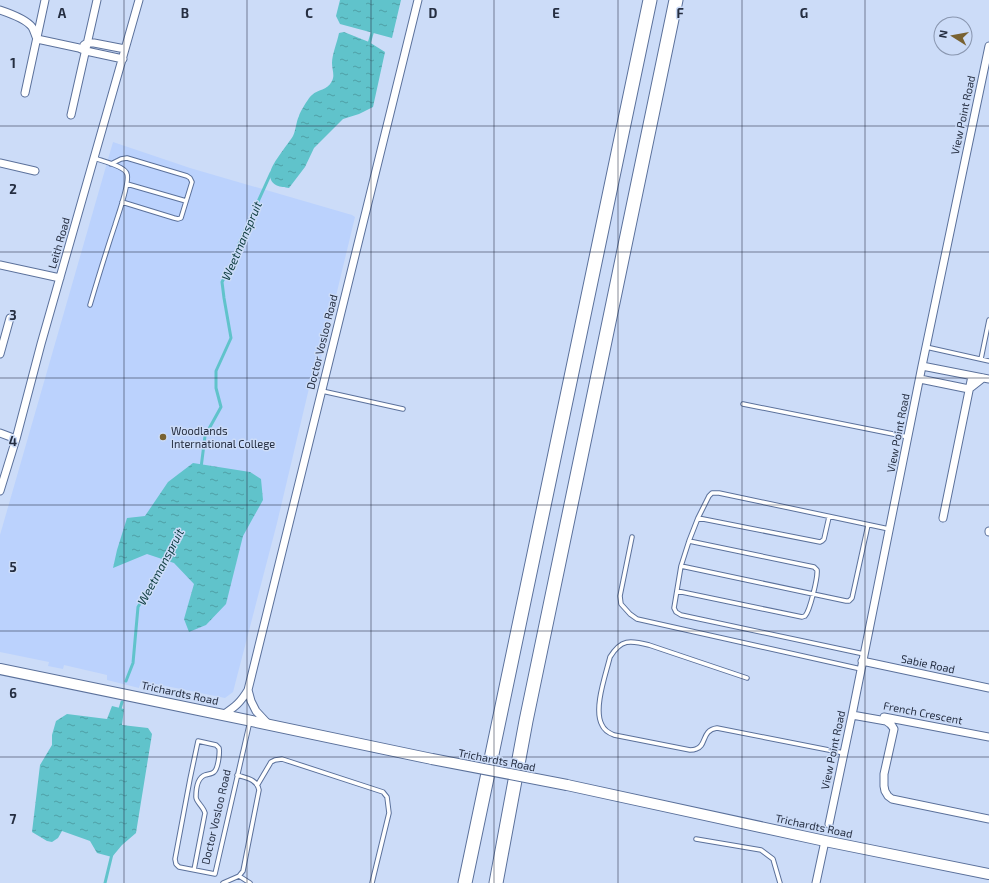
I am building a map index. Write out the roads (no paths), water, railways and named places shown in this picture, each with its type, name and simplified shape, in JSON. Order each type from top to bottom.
[{"type":"highway","points":[[464,883],[650,0]]},
{"type":"highway","points":[[496,883],[527,714],[676,0]]},
{"type":"street","points":[[26,93],[45,0]]},
{"type":"street","points":[[71,115],[82,50],[87,43],[97,0]]},
{"type":"street","name":"Leith Road","points":[[0,491],[16,439],[41,344],[139,0]]},
{"type":"street","name":"Doctor Vosloo Road","points":[[223,714],[236,706],[248,690],[418,0]]},
{"type":"street","points":[[0,10],[25,21],[33,28],[37,39]]},
{"type":"street","points":[[37,39],[123,59]]},
{"type":"street","points":[[87,43],[125,49]]},
{"type":"street","name":"View Point Road","points":[[829,824],[989,46]]},
{"type":"street","points":[[0,163],[35,171]]},
{"type":"street","points":[[0,265],[60,278]]},
{"type":"street","points":[[0,354],[10,318]]},
{"type":"street","points":[[922,366],[986,379]]},
{"type":"street","points":[[943,518],[972,376]]},
{"type":"street","points":[[920,379],[969,389],[986,379]]},
{"type":"street","points":[[0,433],[16,439]]},
{"type":"street","name":"Sabie Road","points":[[862,665],[989,688]]},
{"type":"street","name":"Trichardts Road","points":[[0,669],[989,874]]},
{"type":"street","points":[[248,690],[256,711],[269,725]]},
{"type":"street","name":"French Crescent","points":[[852,713],[989,737]]},
{"type":"street","name":"French Crescent","points":[[852,713],[890,722],[894,729],[884,774],[885,792],[892,800],[989,820]]},
{"type":"street","points":[[816,883],[825,841]]},
{"type":"lane","points":[[90,305],[127,184],[127,174],[125,170],[94,158]]},
{"type":"lane","points":[[111,164],[127,158],[187,176],[192,182],[181,218],[122,202]]},
{"type":"lane","points":[[127,184],[186,200]]},
{"type":"lane","points":[[981,359],[989,320]]},
{"type":"lane","points":[[926,347],[989,360]]},
{"type":"lane","points":[[322,391],[403,409]]},
{"type":"lane","points":[[743,404],[908,437]]},
{"type":"lane","points":[[864,654],[681,615],[676,612],[674,608],[681,566],[698,518],[708,496],[712,493],[719,493],[889,529]]},
{"type":"lane","points":[[698,518],[820,542],[824,539],[830,517]]},
{"type":"lane","points":[[681,566],[846,601],[852,598],[868,525]]},
{"type":"lane","points":[[632,537],[620,596],[621,604],[637,619],[862,665]]},
{"type":"lane","points":[[677,591],[802,617],[808,613],[818,574],[814,567],[689,541]]},
{"type":"lane","points":[[748,678],[649,645],[628,641],[614,650],[610,657],[598,704],[599,716],[602,725],[608,732],[614,735],[690,750],[697,749],[701,746],[706,734],[712,728],[717,728],[844,753]]},
{"type":"lane","name":"Doctor Vosloo Road","points":[[199,780],[203,776],[216,771],[220,752],[216,745],[198,741],[175,859],[176,864],[179,867],[215,874],[250,720]]},
{"type":"lane","points":[[223,883],[239,876],[243,872],[259,790],[258,784],[271,762],[282,759],[383,792],[387,797],[389,813],[372,883]]},
{"type":"lane","points":[[237,775],[252,780],[258,784]]},
{"type":"lane","points":[[190,779],[199,780],[196,798],[204,809],[205,813],[194,870]]},
{"type":"lane","points":[[696,839],[760,850],[773,859],[780,883]]},
{"type":"lane","points":[[239,876],[250,883]]},
{"type":"water","points":[[340,0],[401,0],[392,38],[340,24],[336,16]]},
{"type":"water","points":[[344,32],[369,42],[385,52],[373,107],[359,114],[343,119],[314,148],[305,167],[289,188],[274,184],[270,176],[270,172],[293,136],[297,121],[305,105],[314,93],[328,87],[333,79],[332,60],[339,33]]},
{"type":"water","points":[[193,463],[250,472],[261,479],[263,500],[243,536],[226,604],[206,625],[189,632],[184,619],[194,584],[174,563],[147,554],[113,568],[127,518],[145,516],[168,482]]},
{"type":"water","points":[[112,706],[124,709],[122,725],[148,728],[152,734],[136,833],[122,845],[112,857],[97,853],[90,841],[62,831],[58,838],[52,842],[47,841],[32,832],[40,765],[52,745],[52,735],[56,721],[67,714],[107,719]]},
{"type":"waterway","name":"Weetmanspruit","points":[[369,44],[373,30]]},
{"type":"waterway","name":"Weetmanspruit","points":[[201,468],[205,436],[221,407],[216,388],[216,371],[231,338],[222,282],[232,263],[240,241],[271,173]]},
{"type":"waterway","name":"Weetmanspruit","points":[[126,681],[133,663],[138,607],[168,557]]},
{"type":"waterway","points":[[120,712],[122,702]]},
{"type":"waterway","points":[[105,883],[112,854]]},
{"type":"place","name":"Woodlands International College","points":[[163,437]]}]
